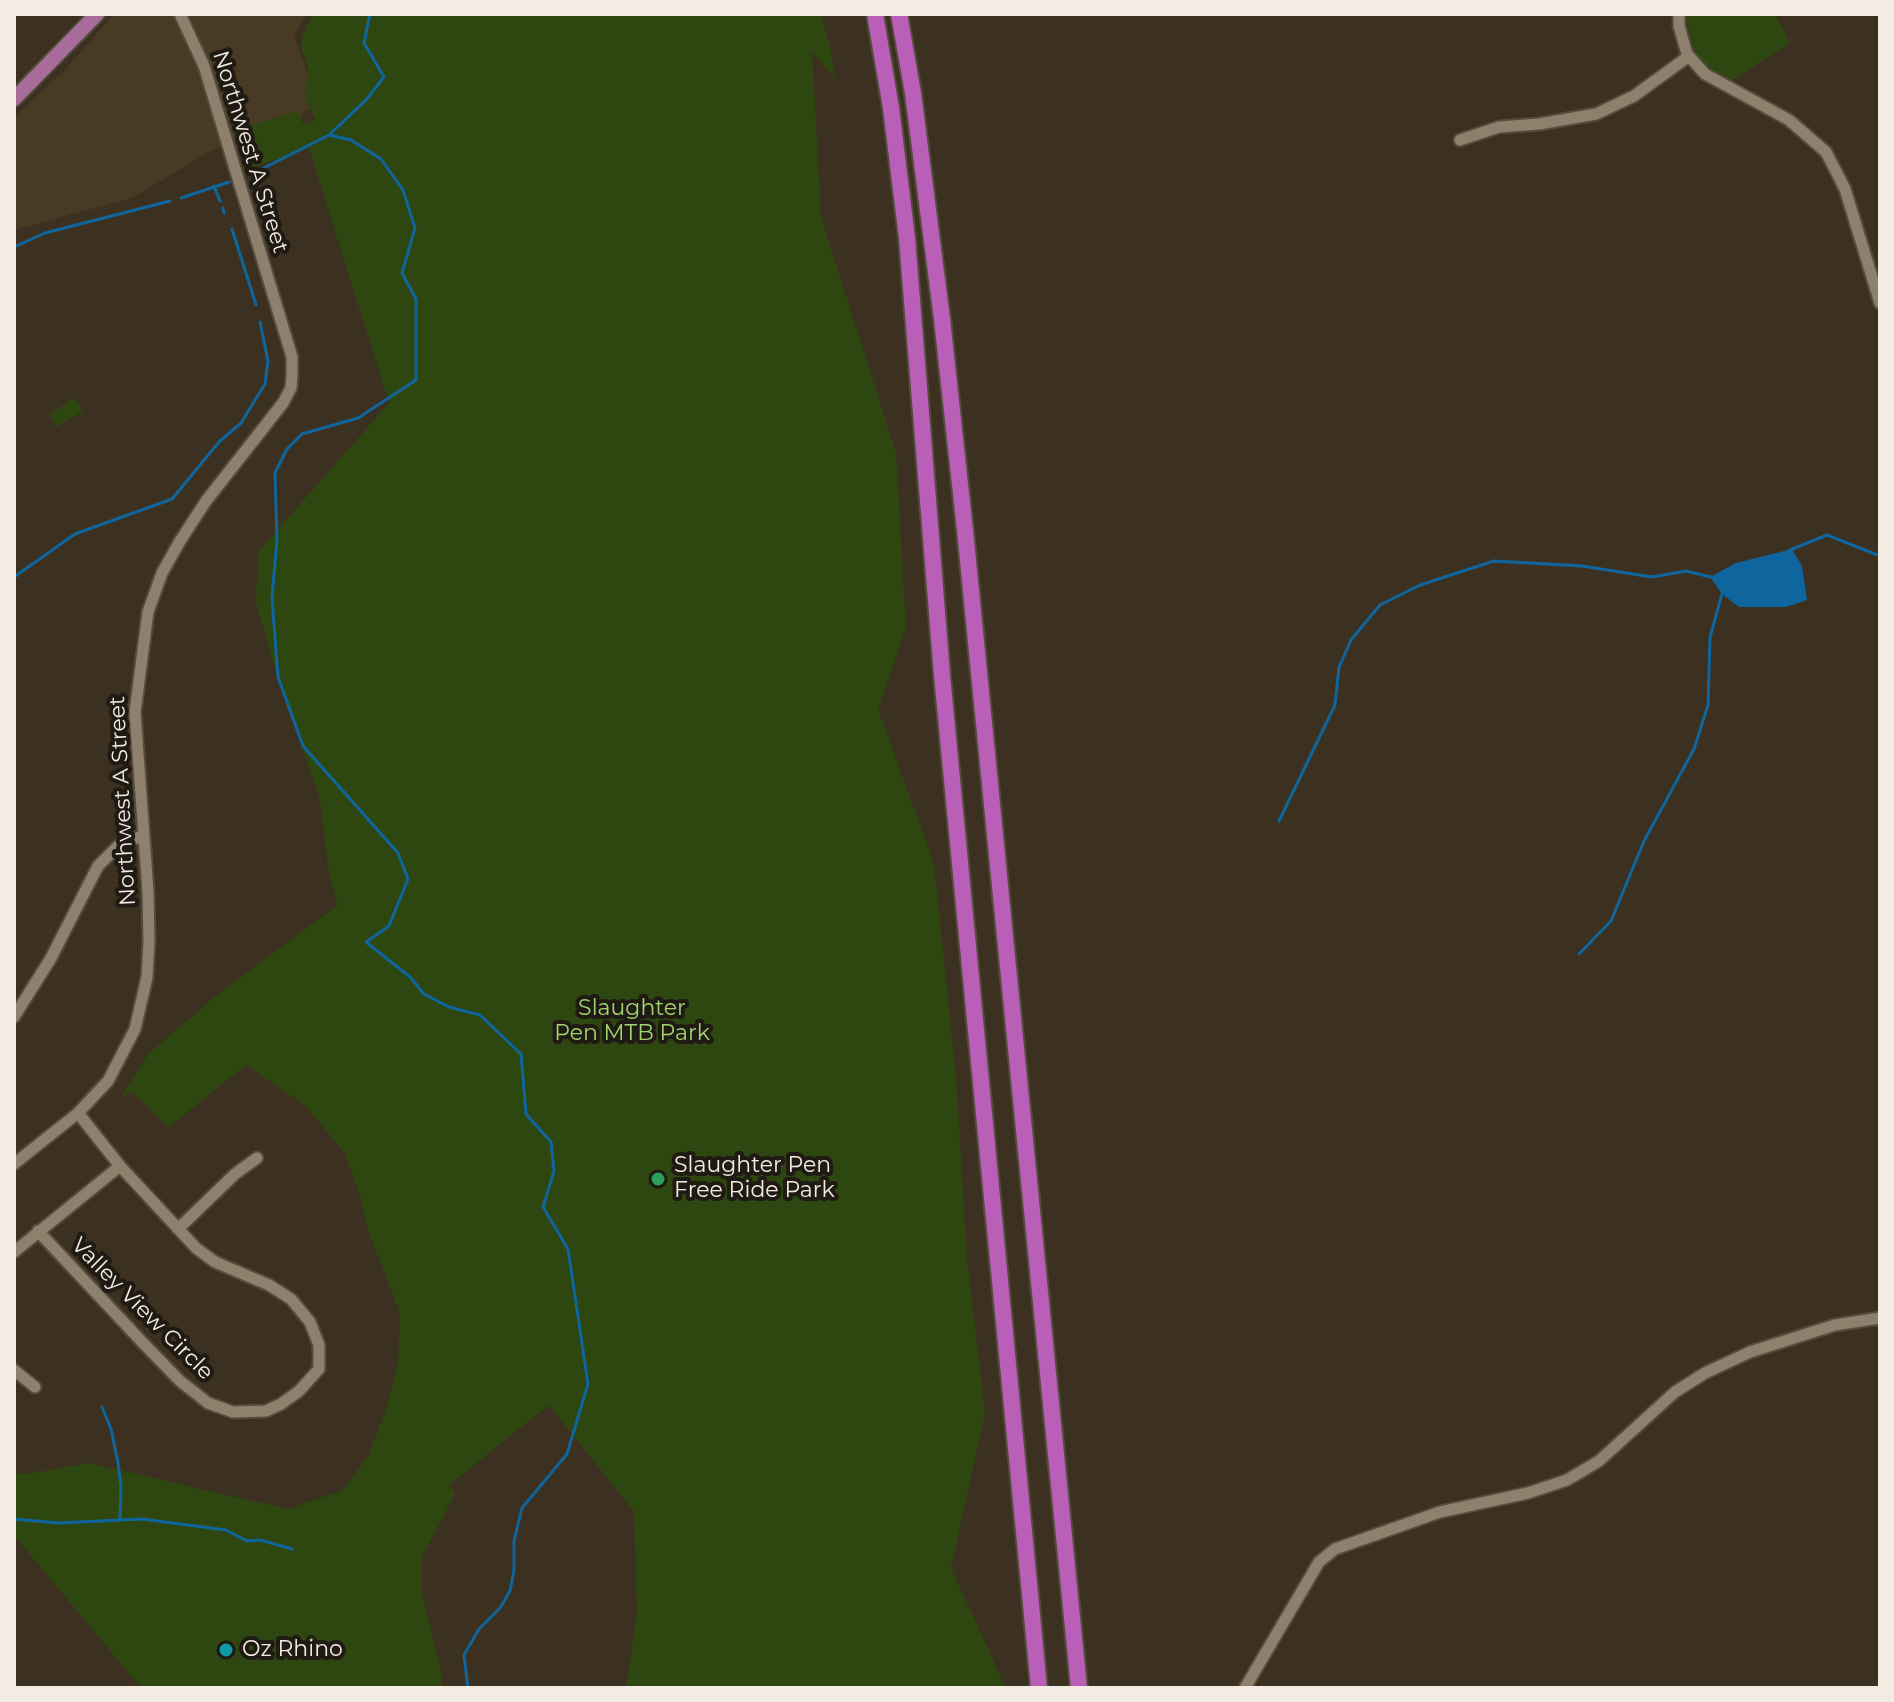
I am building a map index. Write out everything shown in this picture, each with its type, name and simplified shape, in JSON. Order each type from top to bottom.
[{"type":"highway","points":[[875,14],[891,108],[909,252],[942,675],[1039,1688]]},
{"type":"highway","points":[[899,14],[920,148],[964,515],[1079,1688]]},
{"type":"main road","points":[[14,99],[97,14]]},
{"type":"street","points":[[1679,14],[1679,26],[1689,56],[1705,74],[1789,120],[1826,152],[1845,189],[1880,303]]},
{"type":"street","name":"Northwest A Street","points":[[14,1164],[78,1113],[108,1081],[135,1029],[147,977],[149,942],[135,712],[148,612],[162,573],[180,541],[206,501],[283,403],[291,388],[292,357],[204,66],[179,15]]},
{"type":"street","points":[[1460,140],[1499,127],[1596,114],[1634,96],[1689,56]]},
{"type":"street","points":[[14,1017],[51,958],[98,866],[118,846],[144,835]]},
{"type":"street","name":"Valley View Circle","points":[[38,1231],[162,1362],[208,1403],[233,1412],[266,1411],[299,1391],[319,1369],[319,1345],[310,1322],[291,1299],[269,1285],[215,1262],[196,1248],[120,1166],[78,1113]]},
{"type":"street","points":[[178,1229],[235,1174],[257,1158]]},
{"type":"street","points":[[14,1252],[120,1166]]},
{"type":"street","points":[[1245,1688],[1319,1562],[1335,1549],[1440,1512],[1528,1493],[1567,1480],[1599,1461],[1675,1392],[1705,1373],[1750,1352],[1835,1325],[1880,1318]]},
{"type":"street","points":[[14,1370],[35,1387]]},
{"type":"shaded area","points":[[114,14],[307,14],[294,35],[317,102],[287,126],[212,150],[134,197],[14,230],[14,117],[64,71]]},
{"type":"green space","name":"Slaughter Pen MTB Park","points":[[313,14],[820,14],[830,45],[835,79],[812,51],[821,217],[896,453],[906,627],[878,709],[934,864],[956,1077],[967,1258],[985,1413],[951,1568],[1006,1688],[626,1688],[637,1614],[634,1512],[549,1405],[449,1485],[455,1494],[422,1557],[422,1593],[441,1671],[441,1688],[141,1688],[14,1535],[14,1471],[22,1475],[89,1463],[287,1509],[342,1491],[368,1456],[385,1412],[398,1364],[400,1313],[368,1230],[360,1195],[345,1154],[305,1105],[246,1065],[168,1128],[133,1092],[121,1097],[148,1054],[222,991],[338,905],[329,875],[320,799],[275,669],[256,602],[258,552],[389,403],[309,148],[248,169],[236,130],[299,111],[303,124],[316,121],[305,97],[308,68],[301,48]]},
{"type":"green space","points":[[1686,14],[1775,14],[1790,43],[1733,80],[1709,68],[1699,57],[1691,43]]},
{"type":"green space","points":[[75,398],[83,411],[57,427],[49,414]]},
{"type":"water","points":[[1792,549],[1802,566],[1807,600],[1786,607],[1739,607],[1722,594],[1710,577],[1736,563]]},
{"type":"waterway","points":[[252,174],[329,135],[366,100],[384,77],[364,43],[370,14]]},
{"type":"waterway","points":[[329,135],[351,140],[381,159],[403,190],[415,228],[402,273],[416,299],[416,380],[358,418],[302,434],[287,449],[275,473],[277,539],[272,598],[278,677],[303,746],[398,853],[408,879],[389,926],[366,942],[410,977],[424,994],[449,1007],[480,1015],[521,1054],[526,1114],[551,1142],[554,1171],[543,1207],[568,1249],[588,1384],[567,1454],[522,1508],[514,1541],[510,1591],[500,1608],[479,1629],[464,1655],[468,1688]]},
{"type":"waterway","points":[[181,198],[229,182]]},
{"type":"waterway","points":[[214,186],[220,201]]},
{"type":"waterway","points":[[14,247],[45,233],[170,201]]},
{"type":"waterway","points":[[223,208],[224,213]]},
{"type":"waterway","points":[[232,229],[256,305]]},
{"type":"waterway","points":[[14,577],[75,534],[172,499],[219,442],[241,423],[265,384],[268,361],[260,322]]},
{"type":"waterway","points":[[1790,550],[1827,535],[1880,556]]},
{"type":"waterway","points":[[1279,821],[1335,705],[1339,667],[1351,640],[1380,605],[1420,585],[1494,561],[1582,566],[1652,577],[1686,571],[1711,577]]},
{"type":"waterway","points":[[1579,954],[1611,921],[1644,841],[1694,749],[1708,705],[1710,637],[1725,592]]},
{"type":"waterway","points":[[102,1407],[111,1429],[118,1463],[120,1519]]},
{"type":"waterway","points":[[14,1519],[58,1523],[142,1519],[226,1530],[247,1541],[260,1540],[292,1549]]},
{"type":"place","name":"Slaughter Pen Free Ride Park","points":[[658,1179]]},
{"type":"place","name":"Oz Rhino","points":[[226,1650]]}]
